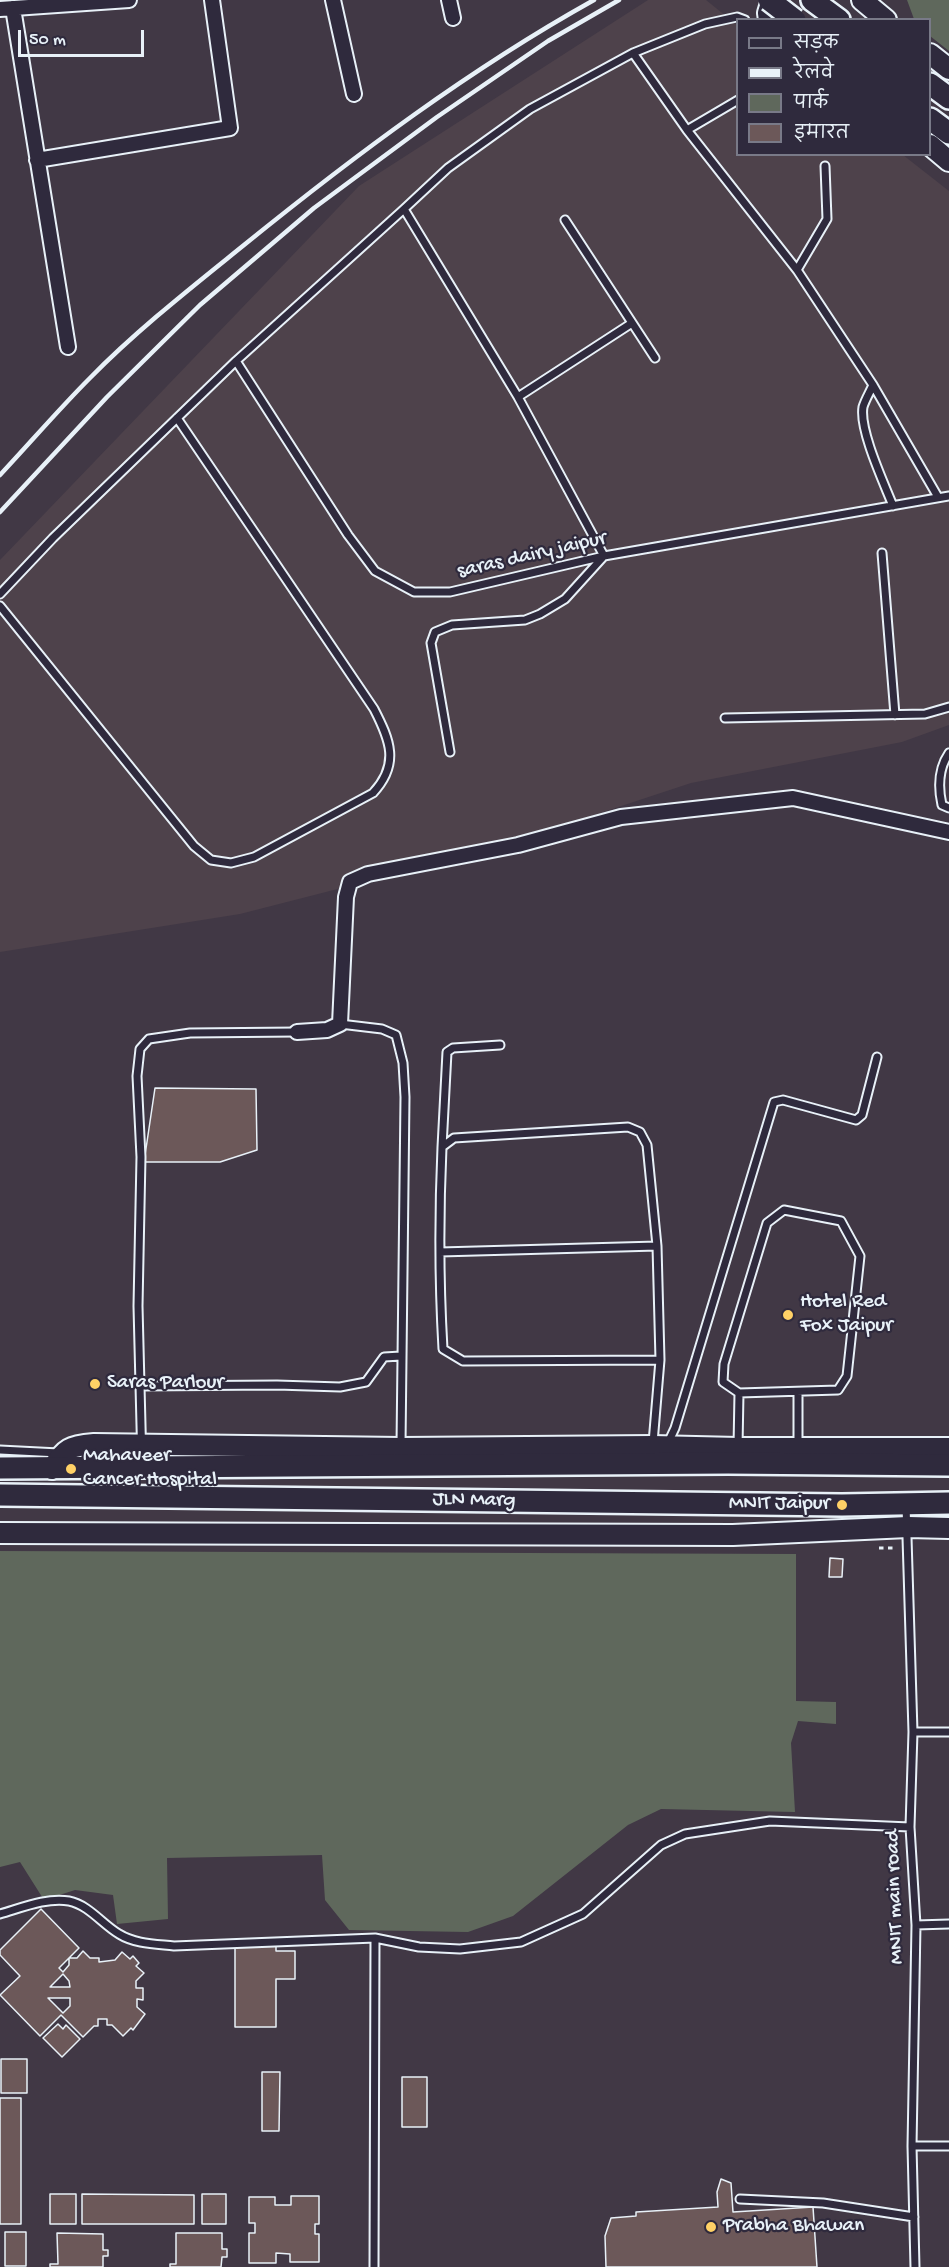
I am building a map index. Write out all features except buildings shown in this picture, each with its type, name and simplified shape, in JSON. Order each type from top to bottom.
[{"type":"main road","points":[[771,0],[793,18]]},
{"type":"main road","points":[[813,0],[836,18]]},
{"type":"main road","points":[[931,85],[949,98]]},
{"type":"main road","points":[[931,120],[949,133]]},
{"type":"main road","name":"JLN Marg","points":[[0,1468],[57,1461],[142,1468],[400,1457],[658,1455],[908,1457],[949,1465]]},
{"type":"main road","name":"JLN Marg","points":[[0,1495],[819,1505],[949,1503]]},
{"type":"street","points":[[69,347],[38,160],[6,8],[129,0]]},
{"type":"street","points":[[38,160],[230,128],[212,0]]},
{"type":"street","points":[[333,0],[354,94]]},
{"type":"street","points":[[449,0],[453,18]]},
{"type":"street","points":[[769,18],[768,13],[771,0]]},
{"type":"street","points":[[862,0],[885,18]]},
{"type":"street","points":[[885,0],[888,18]]},
{"type":"street","points":[[931,55],[949,69]]},
{"type":"street","points":[[931,146],[949,161]]},
{"type":"street","points":[[297,1032],[327,1030],[339,1024],[346,897],[350,882],[368,874],[518,845],[621,817],[793,798],[949,832]]},
{"type":"street","points":[[57,1461],[77,1446],[143,1444],[400,1457]]},
{"type":"street","points":[[658,1455],[738,1448],[798,1448],[908,1457],[949,1448]]},
{"type":"street","points":[[0,1533],[733,1535],[949,1527]]},
{"type":"lane","points":[[0,594],[53,538],[236,361],[448,168],[530,109],[633,52],[705,24],[736,18]]},
{"type":"lane","points":[[633,52],[687,130],[797,270],[873,385],[938,497]]},
{"type":"lane","points":[[687,130],[736,101]]},
{"type":"lane","points":[[797,270],[827,219],[825,166]]},
{"type":"lane","points":[[404,209],[519,397],[604,556],[565,599],[540,614],[525,620],[452,625],[435,632],[431,643],[450,752]]},
{"type":"lane","points":[[565,220],[655,358]]},
{"type":"lane","points":[[519,397],[633,323]]},
{"type":"lane","name":"saras dairy jaipur","points":[[236,361],[348,535],[375,571],[414,592],[450,592],[604,556],[949,496]]},
{"type":"lane","points":[[873,385],[863,407],[865,424],[868,442],[893,506]]},
{"type":"lane","points":[[0,606],[194,846],[211,860],[231,863],[254,857],[373,793],[385,781],[389,769],[390,751],[386,731],[374,709],[177,418]]},
{"type":"lane","points":[[882,553],[895,715]]},
{"type":"lane","points":[[725,718],[926,714],[949,707]]},
{"type":"lane","points":[[949,753],[944,761],[938,785],[942,805],[949,808]]},
{"type":"lane","points":[[339,1024],[382,1029],[396,1035],[400,1050],[405,1097],[400,1457]]},
{"type":"lane","points":[[142,1468],[138,1306],[141,1156],[137,1076],[140,1049],[149,1039],[190,1033],[297,1032]]},
{"type":"lane","points":[[500,1045],[453,1048],[447,1052],[440,1252],[443,1349],[463,1361],[660,1360]]},
{"type":"lane","points":[[658,1455],[675,1428],[774,1102],[783,1100],[856,1120],[862,1115],[877,1057]]},
{"type":"lane","points":[[442,1147],[454,1138],[628,1128],[640,1132],[647,1144],[657,1246],[660,1360],[658,1455]]},
{"type":"lane","points":[[784,1210],[841,1221],[860,1256],[847,1376],[838,1390],[798,1392],[740,1393],[723,1382],[724,1364],[766,1223],[784,1210]]},
{"type":"lane","points":[[440,1252],[657,1246]]},
{"type":"lane","points":[[140,1386],[277,1385],[340,1388],[366,1382],[384,1357],[401,1356]]},
{"type":"lane","points":[[798,1392],[798,1448]]},
{"type":"lane","points":[[738,1448],[740,1393]]},
{"type":"lane","points":[[0,1450],[57,1461]]},
{"type":"lane","name":"MNIT main road","points":[[906,1503],[913,1732],[910,1827],[916,1925],[912,2146],[915,2267]]},
{"type":"lane","points":[[913,1732],[949,1732]]},
{"type":"lane","points":[[0,1914],[51,1901],[68,1901],[84,1906],[103,1924],[122,1936],[141,1942],[174,1946],[375,1938],[419,1947],[449,1948],[521,1942],[583,1914],[661,1845],[685,1834],[770,1821],[910,1827]]},
{"type":"lane","points":[[916,1925],[949,1923]]},
{"type":"lane","points":[[374,2267],[375,1938]]},
{"type":"lane","points":[[912,2146],[949,2146]]},
{"type":"lane","points":[[740,2199],[834,2204],[914,2217]]},
{"type":"shaded area","points":[[648,0],[706,0],[736,24],[736,156],[904,156],[949,191],[949,725],[902,742],[691,783],[482,852],[240,914],[0,952],[0,560],[359,186]]},
{"type":"green space","points":[[907,0],[949,0],[949,51],[931,37],[931,18],[914,18]]},
{"type":"green space","points":[[0,1551],[796,1554],[796,1701],[836,1702],[836,1724],[798,1721],[791,1743],[795,1812],[661,1809],[628,1825],[513,1916],[468,1932],[349,1930],[325,1900],[322,1855],[167,1858],[168,1919],[117,1924],[113,1895],[75,1890],[44,1900],[20,1862],[0,1867]]},
{"type":"railway","points":[[0,475],[108,360],[185,293],[286,212],[370,147],[458,84],[594,0]]},
{"type":"railway","points":[[0,512],[107,397],[200,305],[314,208],[437,117],[548,41],[619,0]]},
{"type":"place","name":"Hotel Red Fox Jaipur","points":[[788,1315]]},
{"type":"place","name":"Saras Parlour","points":[[95,1384]]},
{"type":"place","name":"Mahaveer Cancer Hospital","points":[[71,1469]]},
{"type":"place","name":"MNIT Jaipur","points":[[842,1505]]},
{"type":"place","name":"Prabha Bhawan","points":[[711,2227]]}]
